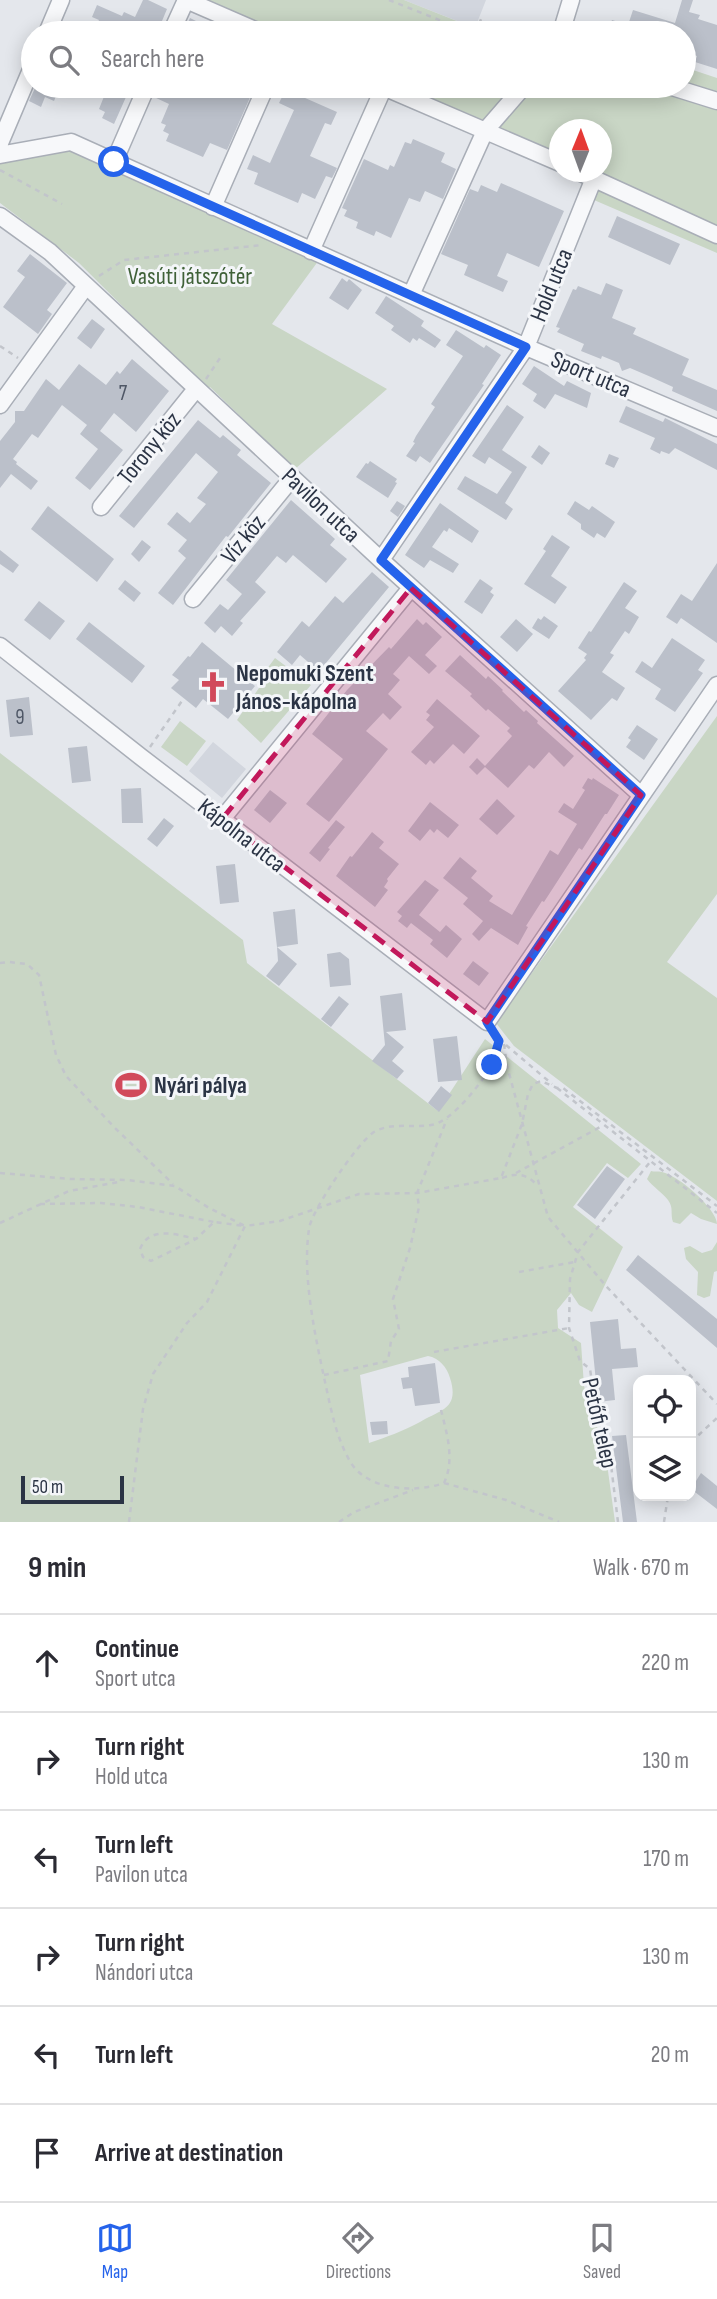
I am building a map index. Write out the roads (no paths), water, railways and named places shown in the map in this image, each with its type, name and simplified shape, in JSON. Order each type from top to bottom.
[{"type":"street","points":[[52,21],[61,0]]},
{"type":"street","points":[[176,21],[186,0],[234,21]]},
{"type":"street","points":[[565,21],[571,0]]},
{"type":"street","points":[[0,143],[21,93]]},
{"type":"street","points":[[696,94],[717,101]]},
{"type":"street","points":[[114,162],[142,98]]},
{"type":"street","points":[[213,206],[261,98]]},
{"type":"street","points":[[312,251],[378,98]]},
{"type":"street","points":[[408,98],[549,159]]},
{"type":"street","points":[[411,295],[485,131],[514,98]]},
{"type":"street","name":"Sport utca","points":[[0,155],[71,142],[526,347],[717,428]]},
{"type":"street","name":"Hold utca","points":[[381,560],[526,347],[592,182]]},
{"type":"street","points":[[603,182],[717,234]]},
{"type":"street","name":"Pavilon utca","points":[[0,216],[50,252],[411,588],[641,795]]},
{"type":"street","points":[[0,405],[86,286]]},
{"type":"street","name":"Torony köz","points":[[101,507],[197,389]]},
{"type":"street","name":"Víz köz","points":[[193,599],[292,478]]},
{"type":"street","points":[[222,819],[411,588]]},
{"type":"street","name":"Kápolna utca","points":[[0,646],[487,1022],[641,795]]},
{"type":"street","points":[[641,795],[717,685]]},
{"type":"place","name":"Nepomuki Szent János-kápolna","points":[[213,687]]},
{"type":"place","name":"Nyári pálya","points":[[131,1085]]},
{"type":"park label","name":"Vasúti játszótér","points":[[190,276]]}]
